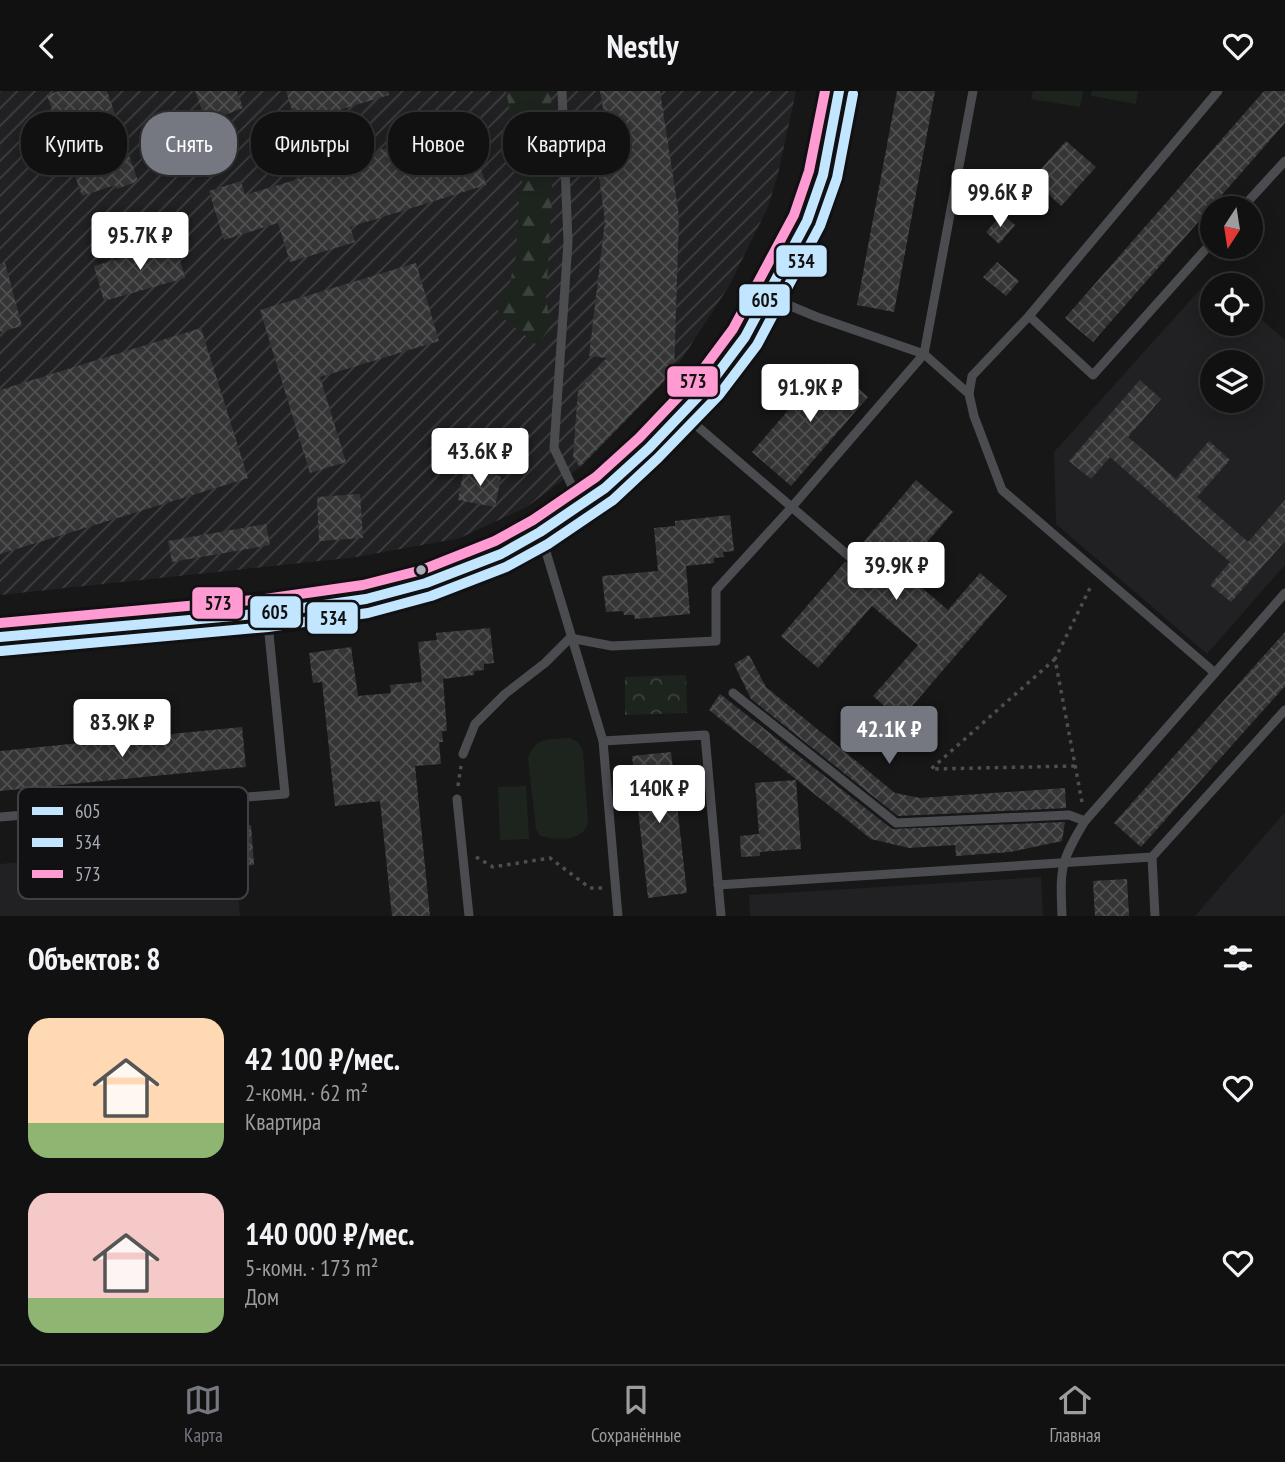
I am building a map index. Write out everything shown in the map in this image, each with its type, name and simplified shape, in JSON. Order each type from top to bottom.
[{"type":"street","points":[[0,637],[267,613],[366,599],[425,583],[501,554],[540,532],[605,488],[649,448],[709,385],[745,337],[807,221],[819,187],[839,91]]},
{"type":"lane","points":[[562,91],[568,242],[554,448],[581,504]]},
{"type":"lane","points":[[570,638],[612,646],[716,641],[716,590],[924,354],[973,91]]},
{"type":"lane","points":[[1215,673],[1002,490],[974,416],[969,394],[972,376],[1029,316],[1218,91]]},
{"type":"lane","points":[[1253,196],[1285,161]]},
{"type":"lane","points":[[1029,316],[1093,375],[1200,256]]},
{"type":"lane","points":[[767,296],[817,317],[924,354],[969,394]]},
{"type":"lane","points":[[682,413],[850,557]]},
{"type":"lane","points":[[540,532],[603,741],[618,916]]},
{"type":"lane","points":[[1062,916],[1060,874],[1066,853],[1085,821],[1285,593]]},
{"type":"lane","points":[[248,798],[285,795],[267,613]]},
{"type":"lane","points":[[463,754],[475,724],[505,694],[545,663],[570,638]]},
{"type":"lane","points":[[733,693],[897,823],[1069,815],[1085,821]]},
{"type":"lane","points":[[718,884],[1152,857],[1285,710]]},
{"type":"lane","points":[[603,741],[705,735],[721,916]]},
{"type":"lane","points":[[457,799],[469,916]]},
{"type":"lane","points":[[0,817],[18,816]]},
{"type":"lane","points":[[1152,857],[1155,916]]},
{"type":"path","points":[[1075,766],[931,769],[1055,659],[1098,572]]},
{"type":"path","points":[[1055,659],[1085,821]]},
{"type":"path","points":[[457,799],[463,754]]},
{"type":"path","points":[[462,850],[493,867],[550,858],[590,888],[615,888]]},
{"type":"shaded area","points":[[0,91],[796,91],[768,207],[729,286],[674,371],[580,467],[527,507],[460,538],[357,557],[0,595]]},
{"type":"shaded area","points":[[1200,289],[1200,336],[1263,336],[1263,321],[1285,340],[1285,565],[1207,654],[1056,524],[1054,452]]},
{"type":"shaded area","points":[[1285,812],[1285,916],[1195,916]]},
{"type":"shaded area","points":[[18,862],[18,899],[238,899],[240,916],[0,916],[0,864]]},
{"type":"shaded area","points":[[1041,877],[1043,916],[750,916],[749,895]]},
{"type":"green space","points":[[506,91],[551,91],[551,112],[510,112]]},
{"type":"green space","points":[[1033,91],[1083,91],[1080,107],[1031,99]]},
{"type":"green space","points":[[1092,91],[1138,91],[1136,104],[1091,96]]},
{"type":"green space","points":[[552,175],[546,296],[550,327],[537,345],[502,317],[496,308],[509,287],[516,256],[523,176]]},
{"type":"green space","points":[[686,675],[687,713],[625,715],[625,677]]},
{"type":"green space","points":[[569,738],[578,742],[583,751],[588,823],[581,834],[575,837],[561,839],[540,836],[536,829],[528,759],[534,746],[539,743],[549,739]]},
{"type":"green space","points":[[526,786],[529,839],[500,840],[498,787]]},
{"type":"building","points":[[59,91],[107,91],[114,112],[53,112],[47,95]]},
{"type":"building","points":[[195,91],[237,91],[243,108],[232,112],[202,112]]},
{"type":"building","points":[[286,91],[388,91],[389,95],[333,112],[293,112]]},
{"type":"building","points":[[600,91],[660,91],[679,216],[674,371],[580,467],[573,457],[578,391],[607,358],[589,356],[605,221],[599,175],[630,175],[630,112],[604,112]]},
{"type":"building","points":[[897,91],[935,91],[894,312],[857,305]]},
{"type":"building","points":[[1264,91],[1285,91],[1285,123],[1221,196],[1200,196],[1200,220],[1093,342],[1065,318]]},
{"type":"building","points":[[1066,141],[1096,167],[1061,206],[1032,179]]},
{"type":"building","points":[[388,147],[388,175],[483,175],[486,185],[350,227],[355,242],[290,262],[278,223],[224,240],[209,191],[241,181],[245,195],[312,175],[374,175],[374,152]]},
{"type":"building","points":[[127,149],[138,181],[117,189],[115,185],[82,196],[75,175],[127,175]]},
{"type":"building","points":[[1002,214],[1015,225],[999,244],[986,232]]},
{"type":"building","points":[[175,242],[185,278],[104,301],[94,266]]},
{"type":"building","points":[[997,262],[1019,281],[1006,296],[983,277]]},
{"type":"building","points":[[5,263],[22,326],[0,332],[0,264]]},
{"type":"building","points":[[416,263],[439,341],[320,377],[346,462],[310,473],[260,310]]},
{"type":"building","points":[[201,328],[248,478],[0,554],[0,390]]},
{"type":"building","points":[[829,363],[868,397],[791,486],[752,452]]},
{"type":"building","points":[[1140,380],[1161,399],[1128,437],[1176,479],[1209,441],[1230,460],[1197,497],[1248,542],[1285,500],[1285,541],[1231,602],[1210,585],[1230,562],[1110,457],[1091,479],[1069,461]]},
{"type":"building","points":[[464,469],[501,476],[495,507],[458,500]]},
{"type":"building","points":[[916,480],[953,512],[902,571],[948,610],[980,573],[1007,596],[900,720],[873,696],[918,645],[872,606],[818,668],[781,636],[845,562],[855,562],[855,552]]},
{"type":"building","points":[[360,494],[363,538],[319,541],[317,497]]},
{"type":"building","points":[[730,515],[734,551],[723,552],[724,557],[714,558],[714,563],[686,566],[690,614],[635,619],[634,615],[624,615],[623,611],[606,612],[602,576],[658,571],[654,528],[675,526],[675,521]]},
{"type":"building","points":[[266,524],[270,545],[172,562],[168,541]]},
{"type":"building","points":[[490,628],[494,663],[484,664],[484,670],[474,671],[474,675],[443,679],[447,731],[442,731],[443,742],[439,742],[441,764],[415,766],[430,916],[392,916],[380,801],[335,806],[322,682],[313,683],[309,653],[351,647],[358,696],[391,693],[390,685],[422,682],[418,642],[437,640],[436,633]]},
{"type":"building","points":[[1285,632],[1285,686],[1141,847],[1114,823]]},
{"type":"building","points":[[749,655],[766,687],[895,793],[920,798],[1065,788],[1066,808],[898,816],[751,699],[734,664]]},
{"type":"building","points":[[720,694],[892,829],[1065,822],[1062,841],[1010,852],[956,856],[955,845],[909,848],[871,839],[709,710]]},
{"type":"building","points":[[242,727],[246,767],[18,787],[18,789],[0,791],[0,751]]},
{"type":"building","points":[[671,752],[687,893],[648,898],[632,756]]},
{"type":"building","points":[[796,780],[801,849],[760,852],[760,856],[741,857],[740,836],[759,834],[755,783]]},
{"type":"building","points":[[248,825],[251,825],[254,865],[248,866]]},
{"type":"building","points":[[1127,879],[1129,916],[1095,916],[1093,881]]},
{"type":"transit line","name":"573","points":[[0,623],[265,599],[363,585],[422,570],[495,541],[533,520],[596,477],[639,438],[698,376],[733,329],[794,215],[809,171],[825,91]]},
{"type":"transit line","name":"605","points":[[0,637],[267,613],[366,599],[426,583],[501,554],[540,532],[605,488],[649,448],[709,385],[745,337],[807,221],[823,175],[839,91]]},
{"type":"transit line","name":"534","points":[[1,651],[268,627],[368,613],[431,596],[506,567],[548,544],[613,500],[658,458],[719,395],[757,345],[820,226],[837,178],[853,94]]}]
